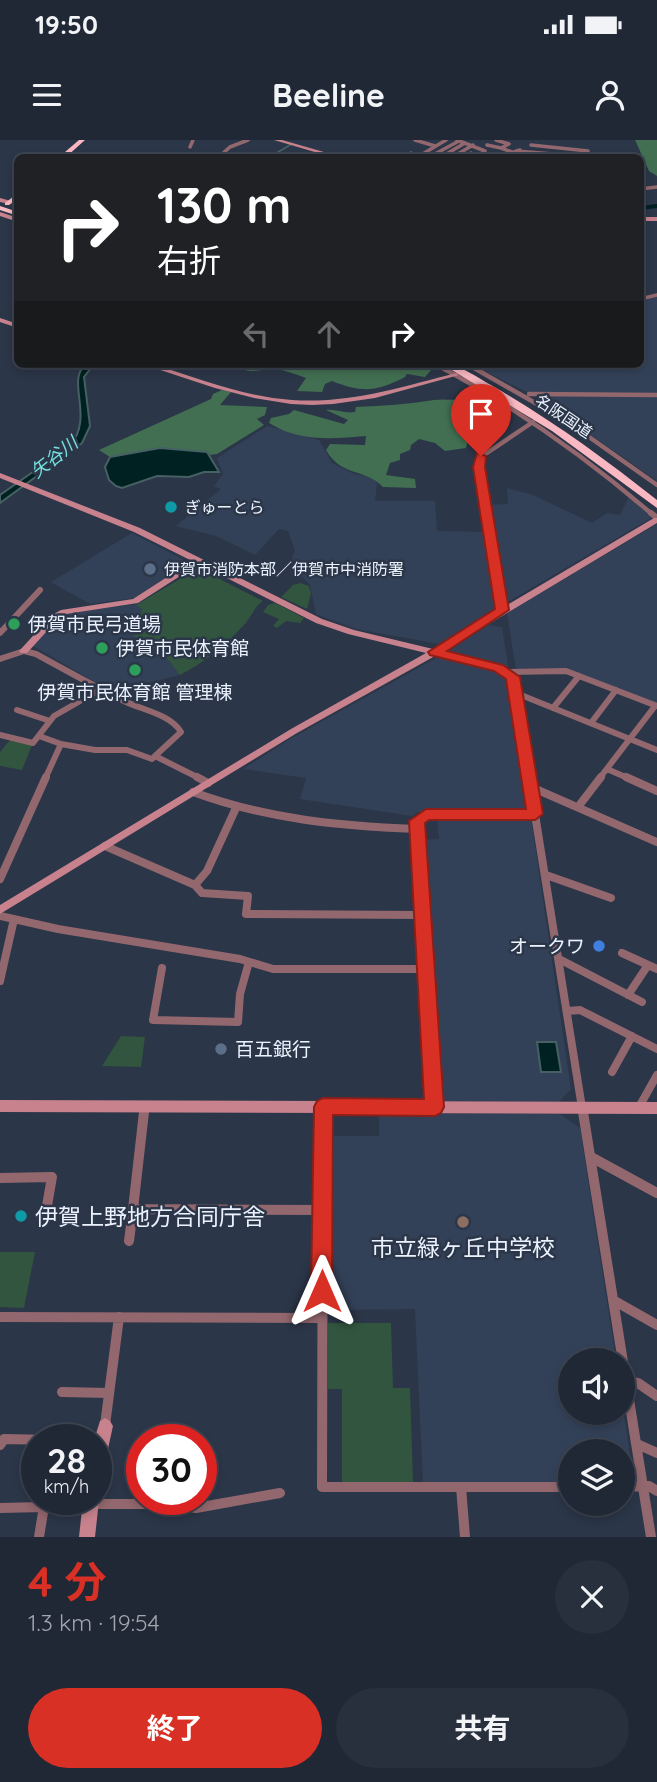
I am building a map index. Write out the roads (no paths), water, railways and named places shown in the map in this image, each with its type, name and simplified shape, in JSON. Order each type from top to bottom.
[{"type":"highway","points":[[66,154],[82,140]]},
{"type":"highway","name":"名阪国道","points":[[453,368],[562,432],[657,502]]},
{"type":"highway","name":"名阪国道","points":[[463,368],[553,420],[657,502]]},
{"type":"street","points":[[190,146],[193,140]]},
{"type":"street","points":[[221,154],[248,140]]},
{"type":"street","points":[[276,140],[328,154]]},
{"type":"street","points":[[420,142],[433,140]]},
{"type":"street","points":[[421,154],[446,140]]},
{"type":"street","points":[[435,154],[458,140],[485,151],[481,154]]},
{"type":"street","points":[[501,148],[509,144],[496,140],[488,143],[501,148],[514,152],[589,151]]},
{"type":"street","points":[[508,154],[538,140]]},
{"type":"street","points":[[420,142],[435,146]]},
{"type":"street","points":[[560,152],[563,142]]},
{"type":"street","points":[[446,154],[465,143]]},
{"type":"street","points":[[457,154],[473,145]]},
{"type":"street","points":[[531,145],[572,154]]},
{"type":"street","points":[[403,151],[415,154]]},
{"type":"street","points":[[462,151],[471,153]]},
{"type":"street","points":[[0,200],[9,204]]},
{"type":"street","points":[[158,368],[242,393],[291,402],[322,403],[390,394],[456,375]]},
{"type":"street","points":[[0,910],[208,783],[435,652],[657,519],[589,462],[505,402],[443,368]]},
{"type":"street","points":[[474,368],[593,436],[657,485]]},
{"type":"street","points":[[524,395],[657,395]]},
{"type":"street","points":[[502,610],[478,459],[533,422]]},
{"type":"street","points":[[0,475],[137,530],[319,621],[510,674],[566,671],[656,706],[578,807]]},
{"type":"street","points":[[0,659],[24,651],[55,617],[64,611],[135,601],[198,561]]},
{"type":"street","points":[[0,633],[40,590]]},
{"type":"street","points":[[24,651],[36,654],[126,702],[159,715],[178,727],[181,732],[152,759],[127,750],[95,750],[61,744],[39,736]]},
{"type":"street","points":[[510,674],[516,693],[546,875],[621,1348]]},
{"type":"street","points":[[553,708],[579,676]]},
{"type":"street","points":[[0,735],[33,743],[54,716],[101,689]]},
{"type":"street","points":[[591,723],[616,691]]},
{"type":"street","points":[[516,693],[657,750]]},
{"type":"street","points":[[17,710],[50,721]]},
{"type":"street","points":[[0,879],[61,744]]},
{"type":"street","points":[[155,756],[208,783]]},
{"type":"street","points":[[607,769],[657,791]]},
{"type":"street","points":[[531,787],[657,842]]},
{"type":"street","points":[[193,792],[236,808],[332,826],[416,829]]},
{"type":"street","points":[[195,885],[207,871],[236,808]]},
{"type":"street","points":[[435,1107],[416,821],[426,815],[535,814]]},
{"type":"street","points":[[105,846],[195,885],[202,893],[248,896],[246,914],[422,915]]},
{"type":"street","points":[[546,875],[611,898]]},
{"type":"street","points":[[0,916],[249,962],[273,969],[425,969]]},
{"type":"street","points":[[0,981],[14,919]]},
{"type":"street","points":[[622,953],[657,970]]},
{"type":"street","points":[[559,959],[642,1002]]},
{"type":"street","points":[[162,968],[153,1020],[238,1022],[241,990],[249,962]]},
{"type":"street","points":[[628,995],[648,965]]},
{"type":"street","points":[[568,1011],[580,1010],[657,1049]]},
{"type":"street","points":[[612,1072],[632,1036]]},
{"type":"street","points":[[639,1107],[657,1075]]},
{"type":"street","points":[[0,1107],[657,1108]]},
{"type":"street","points":[[129,1241],[145,1107]]},
{"type":"street","points":[[323,1107],[322,1487],[558,1487]]},
{"type":"street","points":[[591,1157],[657,1193]]},
{"type":"street","points":[[0,1178],[52,1177],[44,1223]]},
{"type":"street","points":[[133,1209],[321,1210]]},
{"type":"street","points":[[613,1300],[657,1325]]},
{"type":"street","points":[[0,1317],[322,1318]]},
{"type":"street","points":[[105,1424],[119,1317]]},
{"type":"street","points":[[635,1382],[657,1396]]},
{"type":"street","points":[[62,1392],[109,1394]]},
{"type":"street","points":[[634,1425],[651,1537]]},
{"type":"street","points":[[0,1445],[4,1439],[21,1439]]},
{"type":"street","points":[[637,1444],[657,1454]]},
{"type":"street","points":[[635,1487],[649,1486],[657,1490]]},
{"type":"street","points":[[461,1487],[465,1537]]},
{"type":"street","points":[[112,1502],[176,1504],[196,1508],[280,1493]]},
{"type":"street","points":[[0,1508],[21,1506]]},
{"type":"street","points":[[39,1537],[42,1515]]},
{"type":"street","points":[[87,1537],[90,1515]]},
{"type":"waterway","points":[[275,154],[290,145]]},
{"type":"waterway","name":"矢谷川","points":[[644,208],[657,206]]},
{"type":"place","name":"ぎゅーとら","points":[[171,507]]},
{"type":"place","name":"伊賀市消防本部／伊賀市中消防署","points":[[150,569]]},
{"type":"place","name":"伊賀市民弓道場","points":[[14,624]]},
{"type":"place","name":"伊賀市民体育館","points":[[102,648]]},
{"type":"place","name":"伊賀市民体育館 管理棟","points":[[135,670]]},
{"type":"place","name":"オークワ","points":[[599,946]]},
{"type":"place","name":"百五銀行","points":[[221,1049]]},
{"type":"place","name":"伊賀上野地方合同庁舎","points":[[21,1216]]},
{"type":"place","name":"市立緑ヶ丘中学校","points":[[463,1222]]}]
